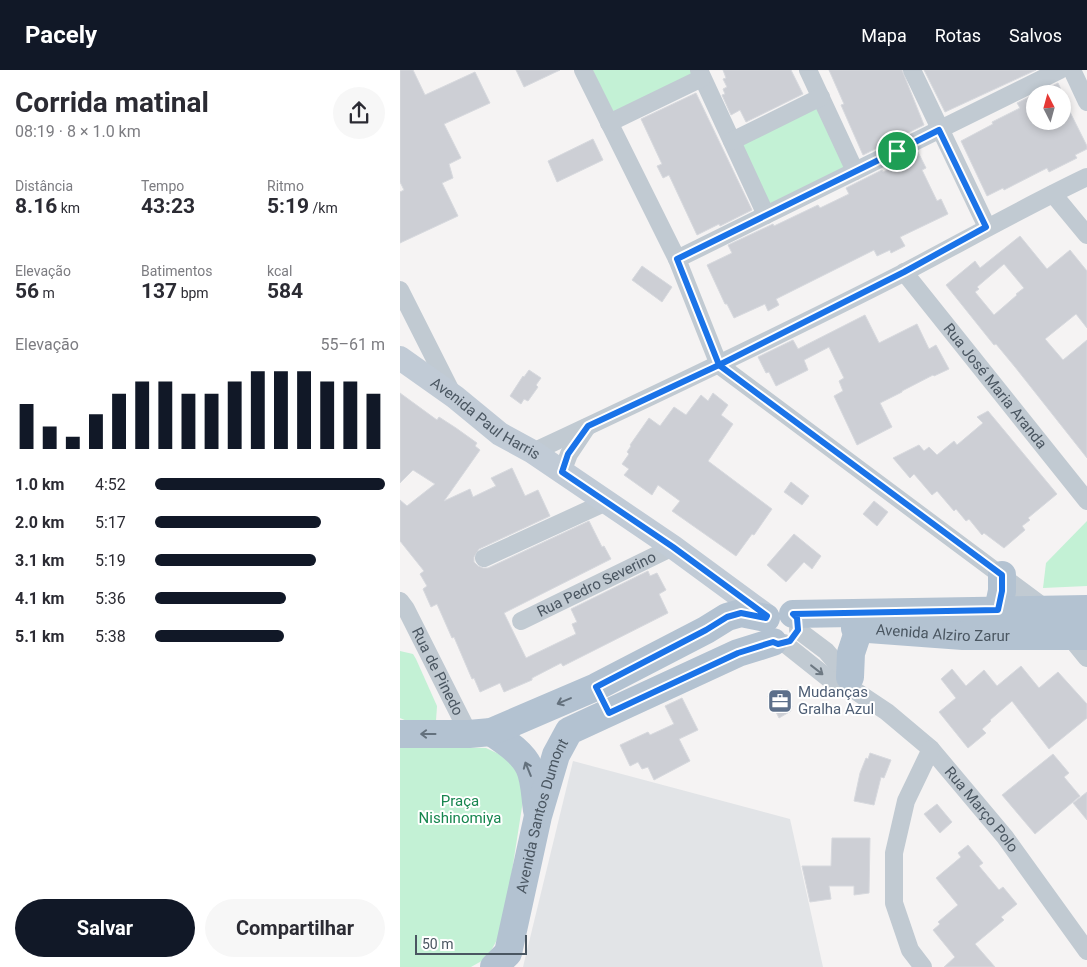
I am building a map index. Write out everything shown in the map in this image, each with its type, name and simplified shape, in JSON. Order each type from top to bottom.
[{"type":"main road","points":[[998,610],[1002,591],[1002,575]]},
{"type":"main road","name":"Avenida Alziro Zarur","points":[[783,627],[998,610],[1087,609]]},
{"type":"main road","points":[[400,734],[480,733],[596,687],[706,630],[727,617],[741,613],[783,627]]},
{"type":"main road","name":"Avenida Alziro Zarur","points":[[783,627],[860,629],[963,636],[1078,636]]},
{"type":"main road","name":"Avenida Santos Dumont","points":[[502,962],[538,816],[556,755],[569,731],[738,653],[783,627]]},
{"type":"main road","points":[[852,683],[851,653],[860,629]]},
{"type":"main road","points":[[596,687],[609,713]]},
{"type":"main road","points":[[480,733],[507,743],[519,753],[529,767],[538,816]]},
{"type":"street","points":[[583,70],[677,259],[719,365],[1047,609],[1078,636],[1087,658]]},
{"type":"street","points":[[808,70],[855,172]]},
{"type":"street","points":[[912,70],[986,227]]},
{"type":"street","points":[[677,259],[1060,70]]},
{"type":"street","points":[[1072,70],[1087,102]]},
{"type":"street","points":[[609,123],[701,74],[766,215]]},
{"type":"street","points":[[732,141],[821,97]]},
{"type":"street","points":[[533,452],[719,365],[1087,177]]},
{"type":"street","points":[[1053,194],[1087,234]]},
{"type":"street","name":"Rua José Maria Aranda","points":[[904,272],[1087,501]]},
{"type":"street","points":[[400,290],[455,397]]},
{"type":"street","name":"Avenida Paul Harris","points":[[400,358],[455,397],[500,434],[533,452],[673,547],[783,627]]},
{"type":"street","points":[[562,472],[568,454],[588,426]]},
{"type":"street","points":[[484,558],[606,502]]},
{"type":"street","name":"Rua Pedro Severino","points":[[521,621],[673,547]]},
{"type":"street","name":"Rua de Pinedo","points":[[402,610],[480,733]]},
{"type":"street","name":"Rua Março Polo","points":[[783,627],[833,682],[852,683],[931,749],[1005,837],[1086,947]]},
{"type":"street","points":[[923,967],[910,950],[894,903],[894,853],[906,801],[931,749]]},
{"type":"shaded area","points":[[573,761],[790,819],[823,967],[523,967]]},
{"type":"green space","points":[[590,70],[691,70],[693,75],[612,113]]},
{"type":"green space","points":[[817,106],[846,169],[770,205],[741,144]]},
{"type":"green space","points":[[1087,521],[1087,586],[1043,588],[1046,563]]},
{"type":"green space","points":[[400,651],[413,654],[416,659],[437,706],[436,721],[414,724],[400,718]]},
{"type":"green space","name":"Praça Nishinomiya","points":[[400,746],[486,748],[501,755],[518,769],[524,794],[503,929],[487,958],[471,967],[400,967]]},
{"type":"building","points":[[400,70],[413,70],[425,95],[475,72],[490,103],[444,124],[461,158],[449,164],[453,178],[442,183],[458,216],[400,243],[400,192],[404,190],[400,182]]},
{"type":"building","points":[[516,70],[560,70],[524,87]]},
{"type":"building","points":[[723,70],[791,70],[803,94],[746,122],[740,110],[731,115],[722,95],[725,94],[723,89],[727,87],[723,79],[726,78]]},
{"type":"building","points":[[829,70],[902,70],[924,125],[863,155],[841,105],[844,104]]},
{"type":"building","points":[[924,70],[1036,70],[945,112]]},
{"type":"building","points":[[696,93],[752,210],[697,235],[669,175],[663,178],[657,166],[662,164],[641,119]]},
{"type":"building","points":[[1026,98],[1026,130],[1071,130],[1071,114],[1087,149],[1075,155],[1077,158],[1049,172],[1047,168],[1004,190],[1003,188],[987,196],[961,141],[1020,108],[1017,103]]},
{"type":"building","points":[[593,139],[603,160],[557,182],[548,161]]},
{"type":"building","points":[[918,152],[926,168],[922,170],[937,201],[941,199],[948,214],[900,237],[905,246],[891,253],[890,250],[877,256],[874,250],[776,299],[779,305],[768,311],[765,304],[734,318],[727,304],[725,304],[707,265],[732,253],[728,245],[818,205],[820,208],[849,194],[846,188],[882,170],[883,172],[907,161],[905,158]]},
{"type":"building","points":[[1020,236],[1047,269],[1070,250],[1087,271],[1087,328],[1076,314],[1045,339],[1063,360],[1087,340],[1087,458],[1015,367],[996,344],[994,345],[946,285],[975,261],[980,268]],"holes":[[[1004,264],[1024,288],[994,315],[975,292],[979,289],[977,287]]]},
{"type":"building","points":[[642,266],[672,287],[662,302],[632,280]]},
{"type":"building","points":[[865,315],[879,343],[917,324],[929,349],[936,345],[949,369],[933,375],[880,403],[892,427],[857,445],[834,396],[843,391],[839,381],[844,378],[829,347],[804,360],[808,370],[776,386],[769,372],[766,373],[758,357],[793,340],[798,349]]},
{"type":"building","points":[[529,370],[541,378],[536,385],[538,387],[528,401],[524,399],[521,404],[510,396]]},
{"type":"building","points":[[400,393],[437,420],[439,417],[456,428],[477,443],[475,446],[480,450],[444,501],[470,489],[473,497],[496,486],[491,478],[512,468],[525,496],[538,490],[550,516],[479,549],[474,557],[474,562],[478,566],[488,568],[589,521],[602,547],[604,546],[611,559],[504,613],[526,658],[576,634],[572,624],[577,622],[571,609],[648,571],[650,576],[657,573],[666,590],[659,594],[668,613],[563,666],[561,663],[532,678],[532,680],[504,692],[500,683],[480,692],[437,604],[431,607],[423,589],[427,586],[420,574],[424,571],[400,541],[400,500],[407,506],[435,484],[413,470],[400,483]]},
{"type":"building","points":[[713,393],[728,405],[721,415],[733,424],[708,461],[772,509],[754,535],[752,534],[736,556],[672,511],[680,501],[658,485],[652,495],[624,475],[629,469],[622,464],[629,454],[627,452],[630,445],[649,418],[660,426],[674,407],[686,415],[701,395],[708,401]]},
{"type":"building","points":[[988,411],[1057,494],[1028,518],[1030,520],[1022,526],[1025,530],[1004,548],[984,533],[982,535],[969,519],[966,521],[956,509],[954,511],[937,491],[932,495],[914,474],[910,478],[893,458],[919,445],[924,451],[929,447],[937,455],[954,441],[957,445],[983,423],[977,417]]},
{"type":"building","points":[[791,482],[809,496],[802,505],[784,492]]},
{"type":"building","points":[[874,501],[888,512],[877,526],[863,514]]},
{"type":"building","points":[[794,534],[821,556],[812,569],[804,562],[786,582],[767,565]]},
{"type":"building","points":[[1021,666],[1039,688],[1058,672],[1087,704],[1087,718],[1049,749],[1012,701],[990,720],[982,729],[986,733],[968,748],[939,712],[956,698],[941,679],[952,669],[966,686],[984,670],[997,686]]},
{"type":"building","name":"Mudanças Gralha Azul","points":[[782,689],[792,707],[789,708],[791,711],[779,718],[768,696]]},
{"type":"building","points":[[682,698],[698,730],[679,739],[690,761],[654,780],[648,767],[642,769],[638,762],[630,766],[620,745],[648,732],[650,735],[674,724],[665,706]]},
{"type":"building","points":[[870,753],[891,760],[884,778],[881,777],[874,805],[854,801],[860,773]]},
{"type":"building","points":[[1053,754],[1069,773],[1064,777],[1080,796],[1035,834],[1002,795]]},
{"type":"building","points":[[1087,792],[1087,820],[1073,803]]},
{"type":"building","points":[[937,804],[952,822],[940,833],[924,814]]},
{"type":"building","points":[[832,838],[870,838],[869,893],[854,895],[854,886],[829,886],[831,899],[810,902],[802,866],[831,866]]},
{"type":"building","points":[[968,845],[983,863],[979,866],[999,890],[1003,887],[1017,904],[1001,917],[1004,920],[975,944],[995,967],[944,967],[955,957],[933,930],[940,924],[938,922],[958,905],[936,878],[961,857],[958,853]]},
{"type":"place","name":"Mudanças Gralha Azul","points":[[780,701]]},
{"type":"route","points":[[897,151],[677,259],[719,365],[588,426],[568,454],[562,472],[673,547],[767,616],[766,618],[741,613],[727,617],[706,630],[596,687],[609,713],[738,653],[773,642],[778,644],[790,641],[798,630],[797,618],[793,614],[998,610],[1002,591],[1002,575],[719,365],[904,272],[986,227],[939,130],[897,151]]}]
